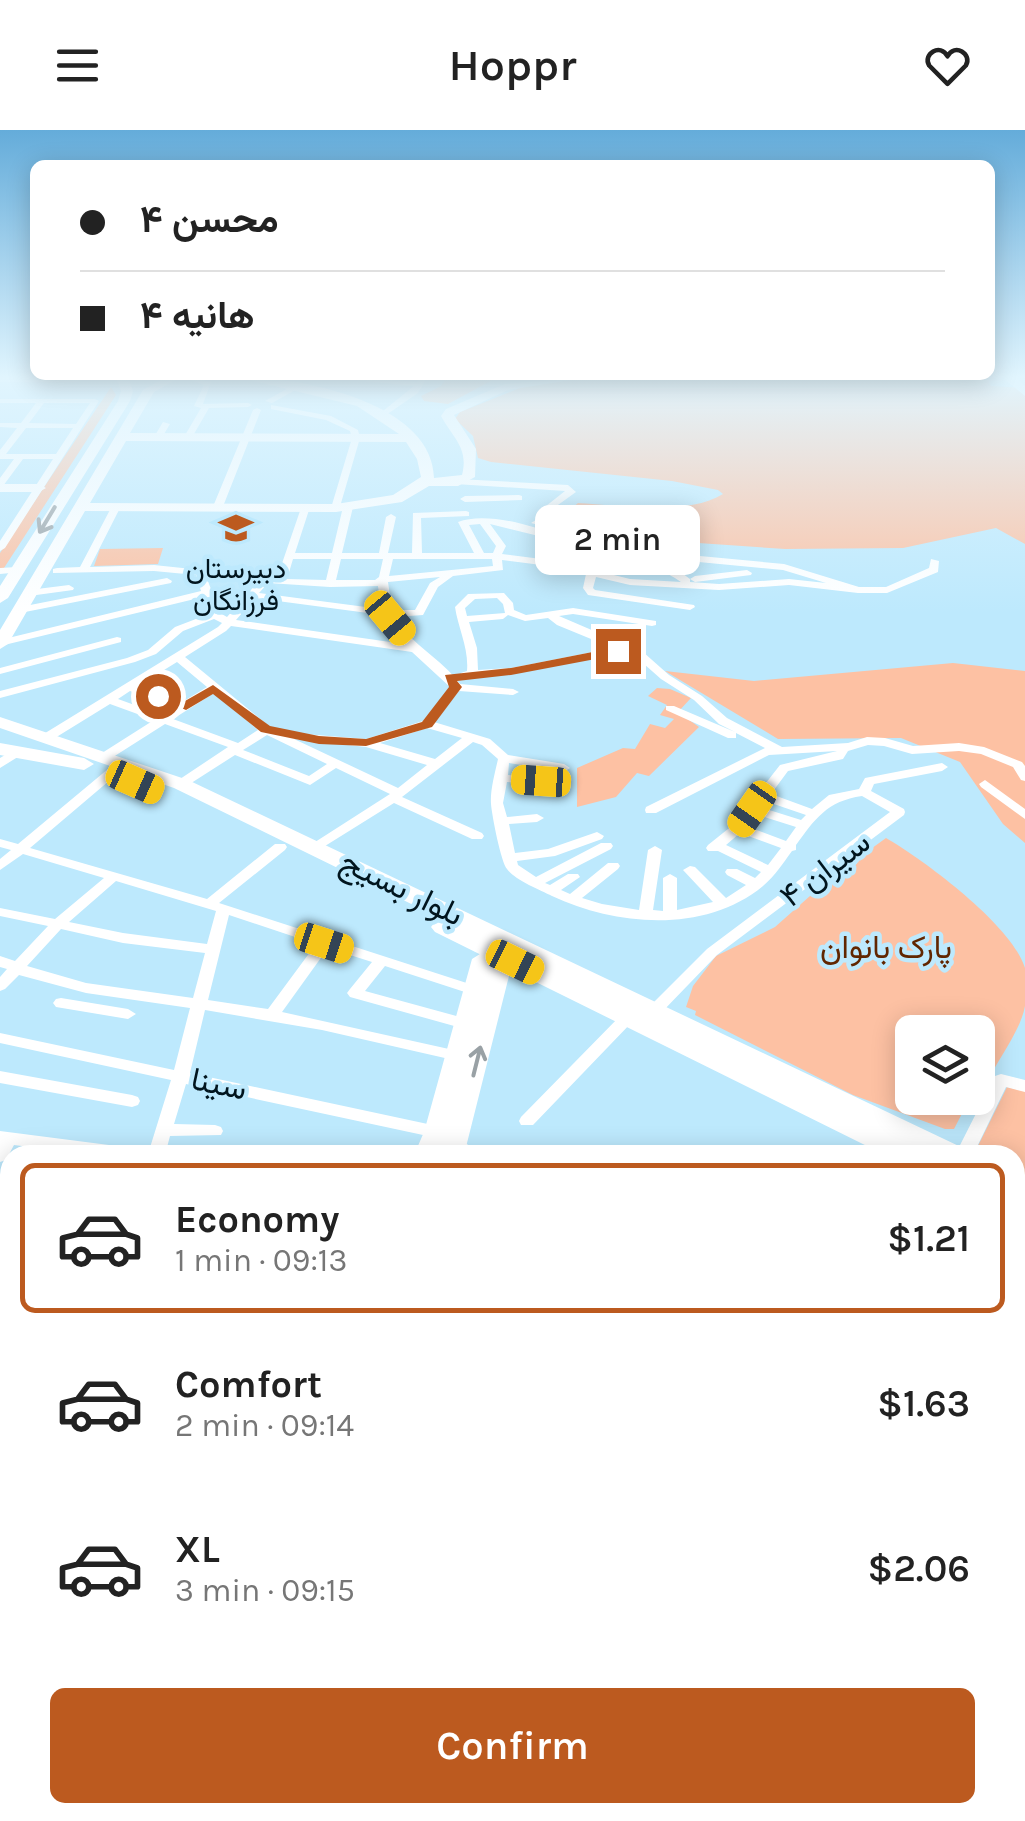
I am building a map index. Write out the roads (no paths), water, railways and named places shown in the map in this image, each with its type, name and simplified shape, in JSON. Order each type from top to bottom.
[{"type":"main road","name":"بلوار بسیج","points":[[1,720],[504,947],[655,1010],[932,1145]]},
{"type":"main road","name":"بلوار بسیج","points":[[5,755],[98,761],[182,784],[317,847],[504,947],[533,971],[890,1145]]},
{"type":"main road","points":[[485,985],[533,971]]},
{"type":"street","points":[[0,456],[59,457]]},
{"type":"street","points":[[0,486],[21,456]]},
{"type":"street","points":[[0,598],[84,456]]},
{"type":"street","points":[[1,644],[110,456]]},
{"type":"street","points":[[217,510],[240,456]]},
{"type":"street","points":[[330,584],[339,556],[342,508],[352,456]]},
{"type":"street","points":[[420,456],[429,474],[426,482]]},
{"type":"street","points":[[459,483],[468,477],[471,456]]},
{"type":"street","points":[[0,548],[59,457]]},
{"type":"street","points":[[78,508],[307,511],[397,500],[426,482],[568,488],[571,492],[544,512]]},
{"type":"street","points":[[459,483],[466,517],[461,524],[480,556]]},
{"type":"street","points":[[512,527],[522,485]]},
{"type":"street","points":[[0,486],[39,488]]},
{"type":"street","points":[[465,499],[519,498]]},
{"type":"street","points":[[114,509],[307,511]]},
{"type":"street","points":[[82,571],[114,509]]},
{"type":"street","points":[[281,581],[307,511]]},
{"type":"street","points":[[417,555],[416,515],[466,517],[512,527],[588,546],[686,581],[762,572],[774,566]]},
{"type":"street","points":[[391,517],[380,582],[382,610],[415,649],[452,682],[513,692]]},
{"type":"street","points":[[76,624],[61,571],[200,573],[344,584],[496,570],[501,546],[482,520]]},
{"type":"street","points":[[536,522],[657,555],[774,566],[842,582],[858,590]]},
{"type":"street","points":[[0,526],[14,526]]},
{"type":"street","points":[[292,556],[496,556],[576,568],[630,582],[672,578],[719,587],[789,582],[858,590],[887,590],[934,570],[934,561]]},
{"type":"street","points":[[576,568],[612,557]]},
{"type":"street","points":[[672,578],[686,559]]},
{"type":"street","points":[[2,578],[17,570]]},
{"type":"street","points":[[110,570],[129,612]]},
{"type":"street","points":[[592,572],[588,588],[592,593],[690,608]]},
{"type":"street","points":[[200,573],[215,614],[228,622],[415,649]]},
{"type":"street","points":[[30,593],[119,590],[166,575]]},
{"type":"street","points":[[166,575],[168,602],[180,628]]},
{"type":"street","points":[[254,594],[386,615],[419,613],[434,585],[448,576]]},
{"type":"street","points":[[46,738],[179,658],[228,622],[265,580]]},
{"type":"street","points":[[276,628],[305,603],[317,583]]},
{"type":"street","points":[[322,636],[342,608],[344,584]]},
{"type":"street","points":[[1,644],[208,593]]},
{"type":"street","points":[[20,610],[70,594]]},
{"type":"street","points":[[472,673],[475,660],[462,620],[462,601],[472,596],[500,595],[513,616],[591,612],[652,623]]},
{"type":"street","points":[[548,612],[561,624],[639,654],[723,722],[779,750]]},
{"type":"street","points":[[0,695],[131,660],[152,652],[180,628],[215,614]]},
{"type":"street","points":[[462,620],[503,616]]},
{"type":"street","points":[[102,618],[131,660],[149,676]]},
{"type":"street","points":[[0,670],[117,640]]},
{"type":"street","points":[[427,724],[452,682],[472,673],[511,672],[623,649]]},
{"type":"street","points":[[179,658],[266,730],[477,836]]},
{"type":"street","points":[[130,688],[186,706]]},
{"type":"street","points":[[0,866],[98,761],[213,688]]},
{"type":"street","points":[[111,700],[310,781],[334,766]]},
{"type":"street","points":[[670,708],[686,713],[700,724],[779,750]]},
{"type":"street","points":[[366,742],[427,724],[486,742],[504,758],[564,768]]},
{"type":"street","points":[[182,784],[266,730],[319,740],[366,742],[436,764]]},
{"type":"street","points":[[317,847],[470,738]]},
{"type":"street","points":[[651,810],[756,755],[779,750],[886,742],[912,750],[958,747],[984,751],[1018,765],[1025,777]]},
{"type":"street","points":[[770,872],[716,847],[738,828],[784,768],[839,756],[849,747]]},
{"type":"street","points":[[504,758],[496,803],[512,868],[550,890],[645,917],[722,903],[756,884],[834,798],[864,792]]},
{"type":"street","name":"سیران ۴","points":[[655,1010],[712,952],[900,812],[864,792],[869,781],[942,767]]},
{"type":"street","points":[[501,778],[552,783]]},
{"type":"street","points":[[985,784],[1025,815]]},
{"type":"street","points":[[764,796],[810,820]]},
{"type":"street","points":[[752,809],[810,820]]},
{"type":"street","points":[[500,821],[537,818]]},
{"type":"street","points":[[738,828],[791,847]]},
{"type":"street","points":[[508,858],[602,841],[534,883]]},
{"type":"street","points":[[0,844],[216,907],[381,961],[485,985]]},
{"type":"street","points":[[159,1145],[181,1076],[216,907],[280,846]]},
{"type":"street","points":[[645,917],[655,850]]},
{"type":"street","points":[[574,898],[612,866]]},
{"type":"street","points":[[690,870],[722,903]]},
{"type":"street","points":[[732,872],[756,884]]},
{"type":"street","points":[[550,890],[573,877]]},
{"type":"street","points":[[0,986],[56,926],[112,878]]},
{"type":"street","points":[[670,878],[670,915]]},
{"type":"street","points":[[607,909],[619,896]]},
{"type":"street","points":[[0,912],[56,926],[210,949]]},
{"type":"street","points":[[272,1015],[324,943]]},
{"type":"street","points":[[449,1145],[465,1024],[485,985],[500,968],[504,947]]},
{"type":"street","points":[[0,960],[16,969],[105,990],[272,1015],[458,1056]]},
{"type":"street","points":[[381,961],[355,994],[465,1024]]},
{"type":"street","points":[[450,1145],[485,985]]},
{"type":"street","points":[[92,1009],[105,990]]},
{"type":"street","points":[[61,1004],[128,1014]]},
{"type":"street","points":[[528,1121],[628,1017]]},
{"type":"street","name":"سینا","points":[[0,1038],[181,1076],[438,1145]]},
{"type":"street","points":[[0,1078],[132,1101]]},
{"type":"street","points":[[969,1145],[1001,1080],[1025,1086]]},
{"type":"street","points":[[163,1130],[216,1131]]},
{"type":"street","points":[[5,1138],[54,1145]]},
{"type":"place","name":"دبیرستان فرزانگان","points":[[236,528]]},
{"type":"park label","name":"پارک بانوان","points":[[886,947]]}]
